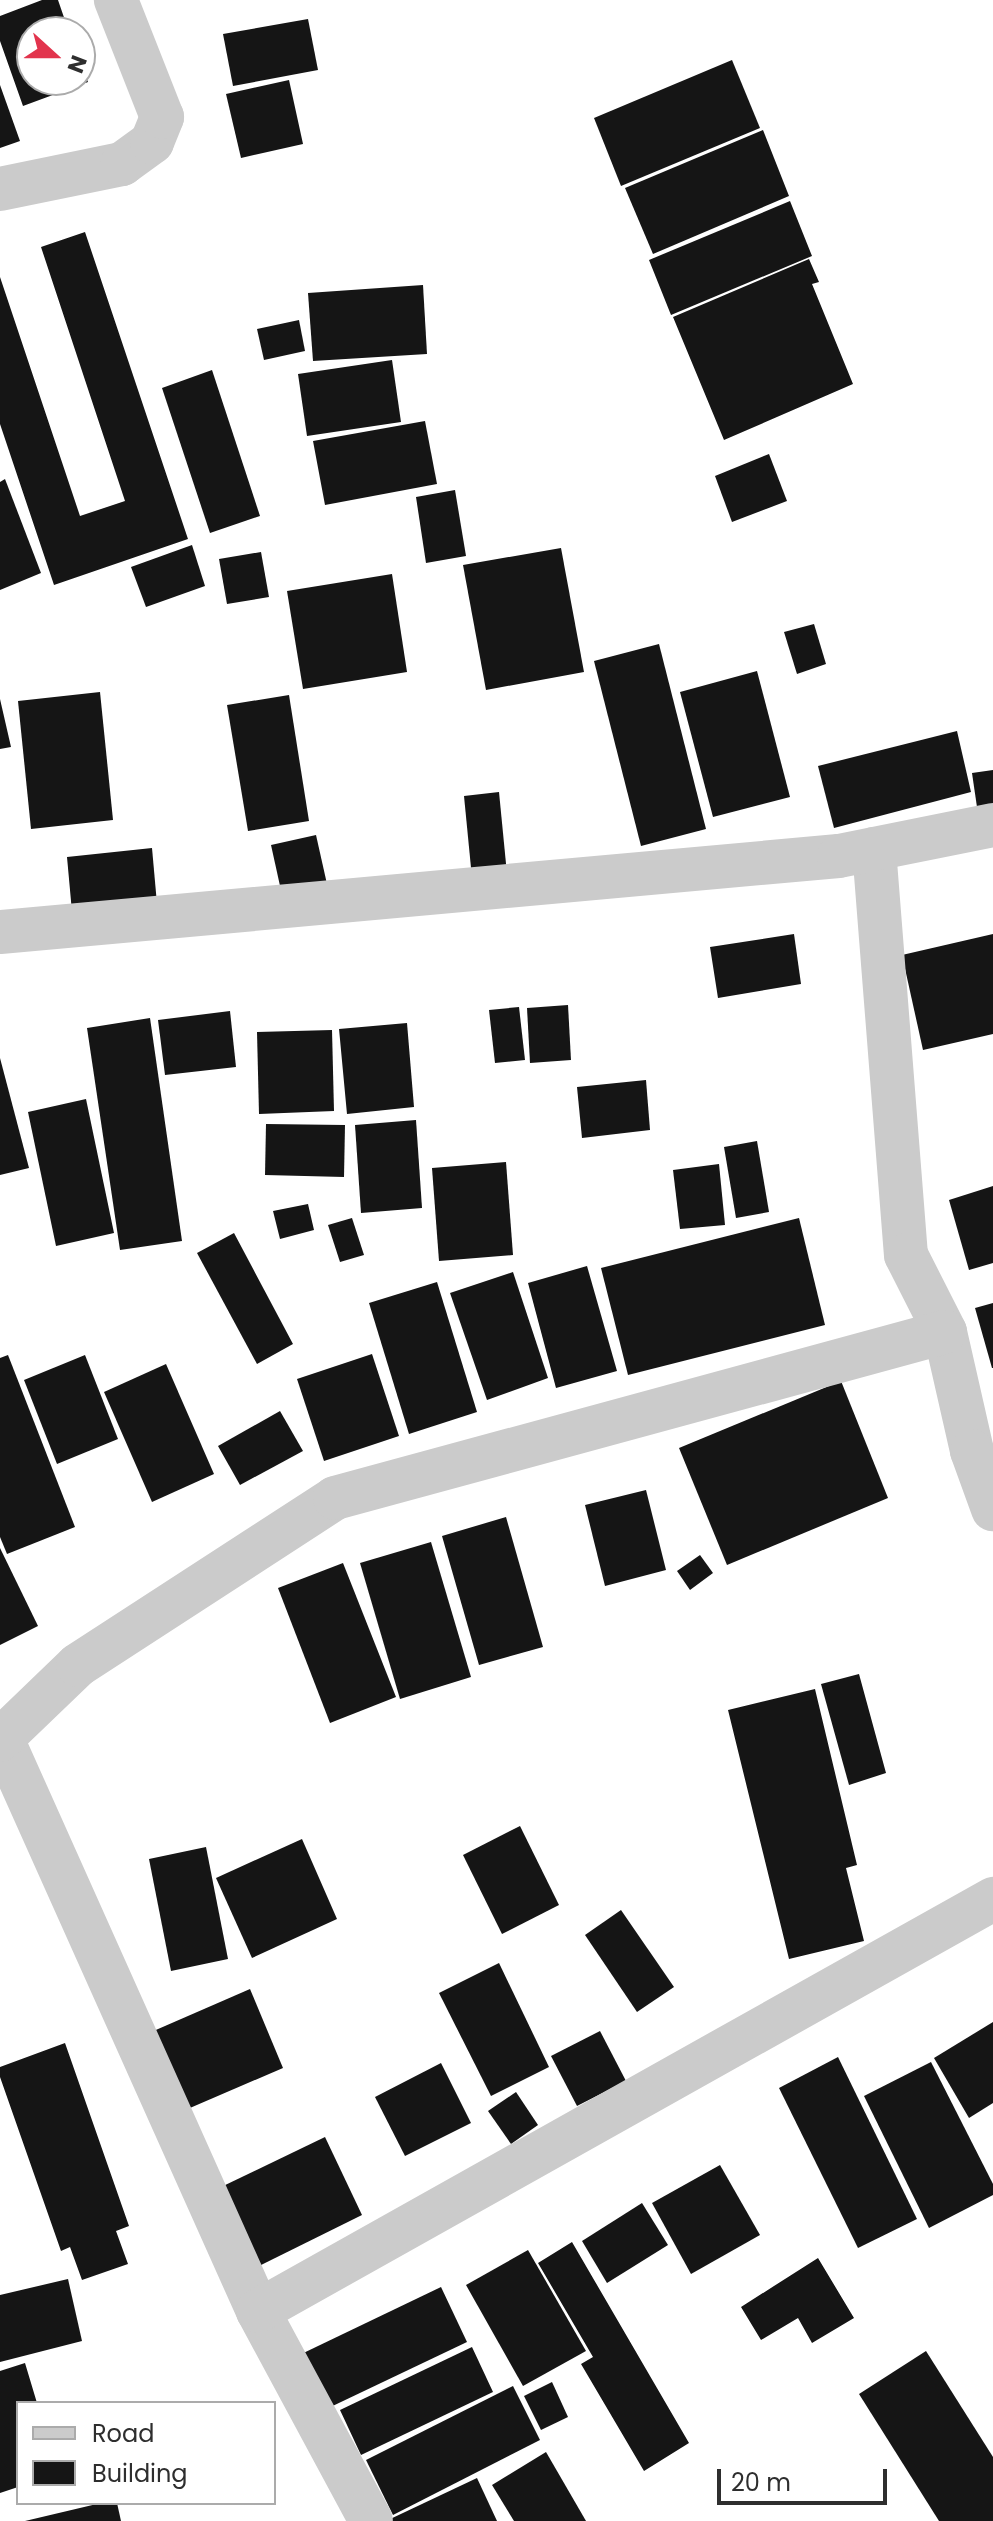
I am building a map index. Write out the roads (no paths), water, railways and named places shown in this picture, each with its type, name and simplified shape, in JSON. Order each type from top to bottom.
[{"type":"street","points":[[0,189],[122,164],[152,142],[162,117],[116,0]]},
{"type":"street","points":[[0,932],[856,852],[993,825]]},
{"type":"street","points":[[856,852],[877,896],[906,1255],[945,1332],[972,1451],[993,1509]]},
{"type":"street","points":[[371,2521],[258,2311],[1,1740],[78,1665],[335,1498],[945,1332]]},
{"type":"street","points":[[258,2311],[993,1899]]}]
